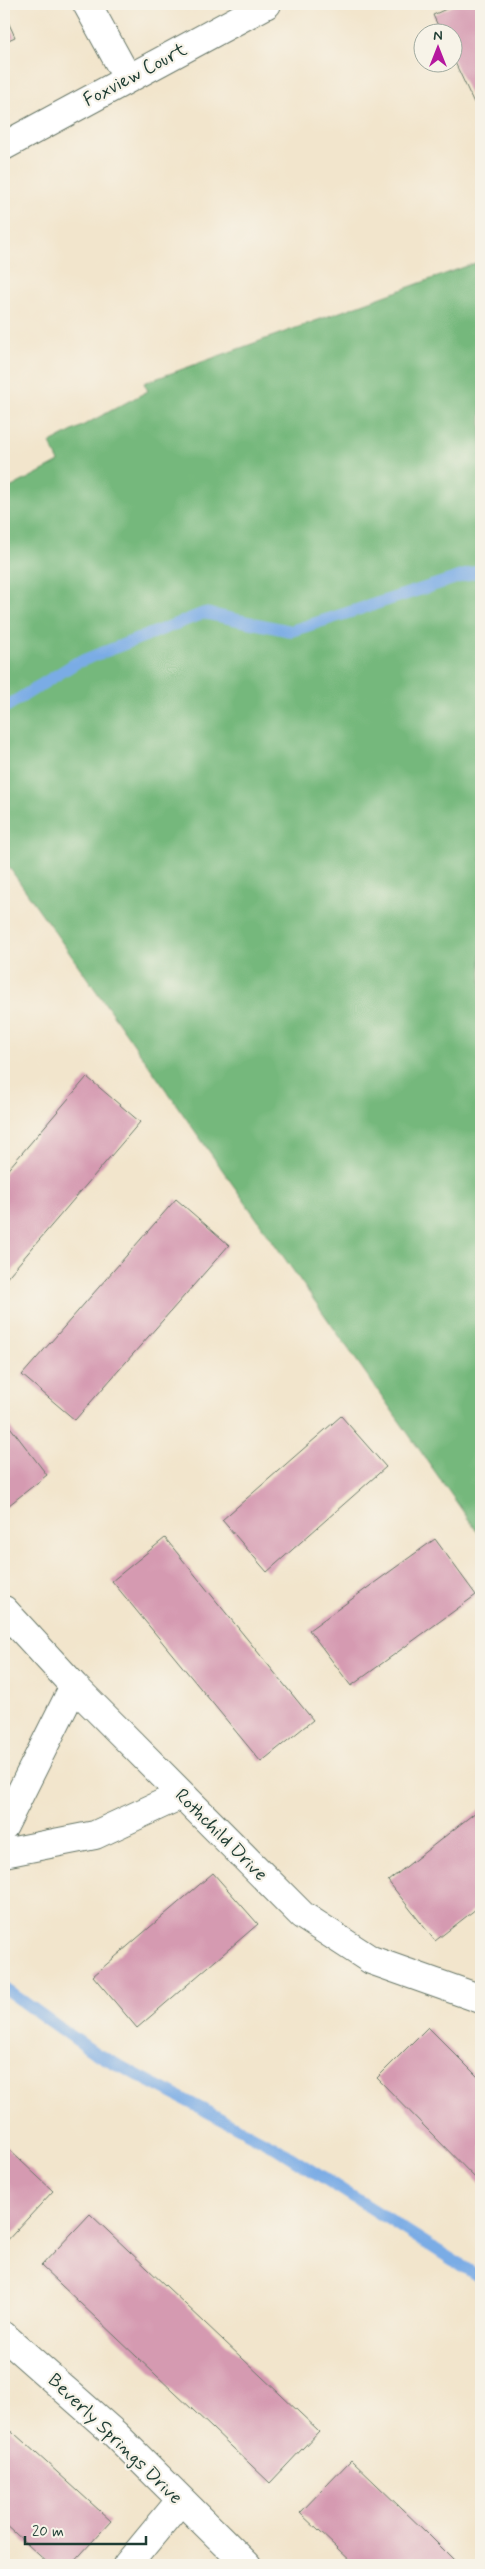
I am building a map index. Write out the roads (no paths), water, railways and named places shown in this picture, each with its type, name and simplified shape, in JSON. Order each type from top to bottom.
[{"type":"street","points":[[87,4],[128,79]]},
{"type":"street","name":"Foxview Court","points":[[4,146],[267,4]]},
{"type":"street","name":"Rothchild Drive","points":[[4,1610],[74,1686],[302,1915],[371,1960],[481,1999]]},
{"type":"street","points":[[4,1826],[74,1686]]},
{"type":"street","points":[[4,1853],[94,1835],[181,1795]]},
{"type":"street","name":"Beverly Springs Drive","points":[[4,2336],[114,2434],[247,2565]]},
{"type":"street","points":[[127,2565],[180,2501]]},
{"type":"waterway","points":[[4,708],[76,663],[204,613],[291,631],[481,570]]},
{"type":"waterway","points":[[4,1988],[95,2053],[273,2146],[481,2278]]}]
